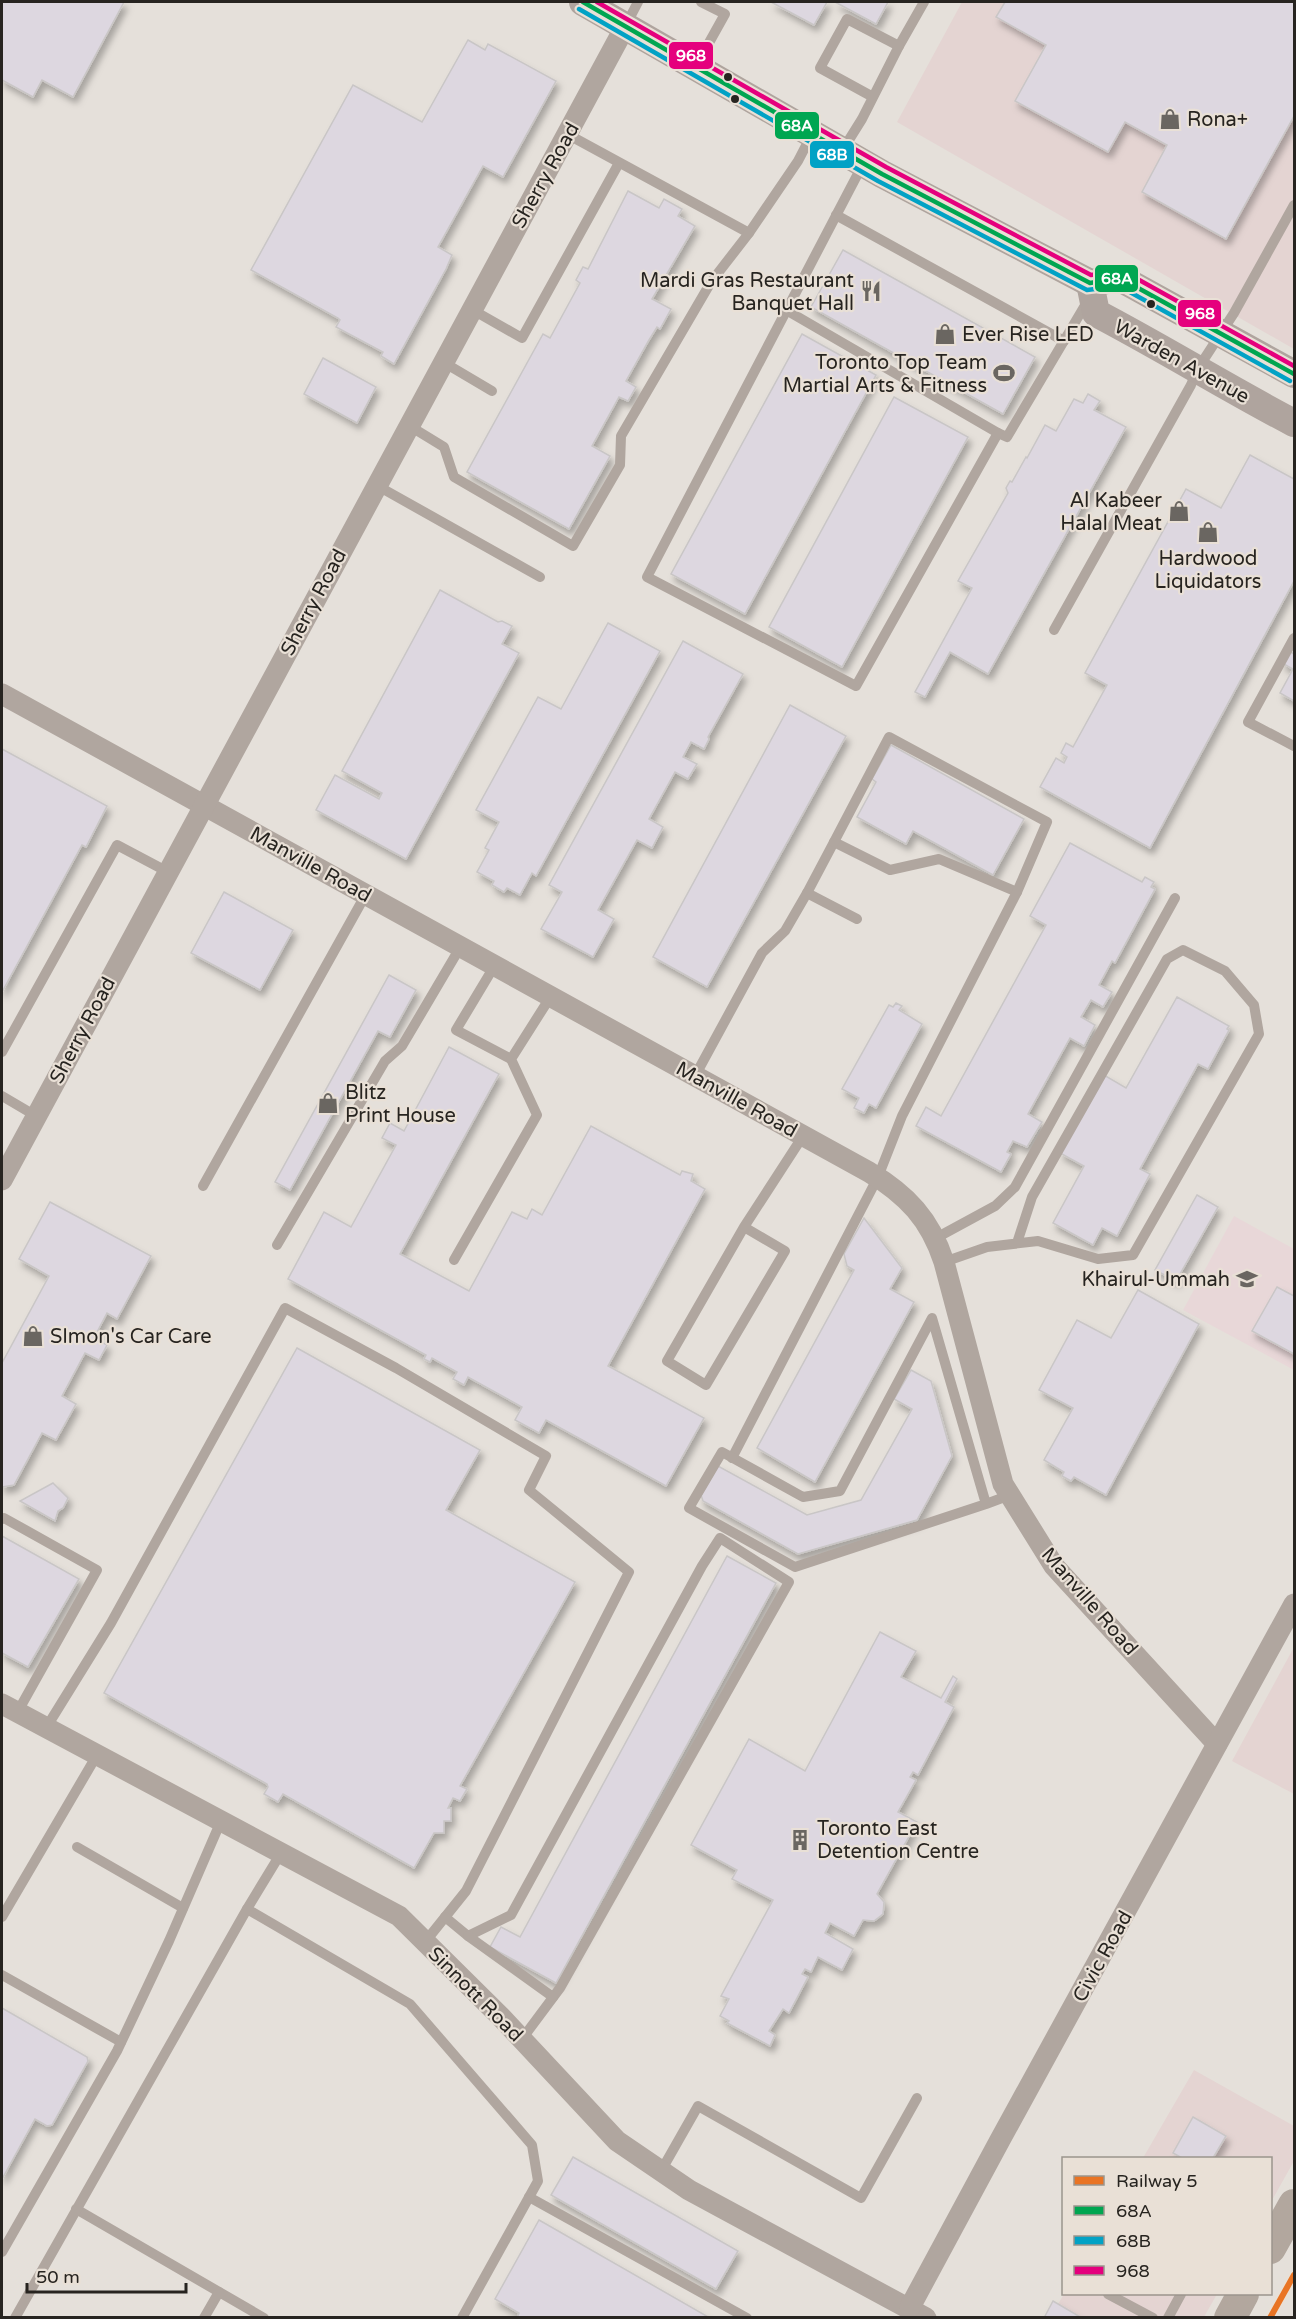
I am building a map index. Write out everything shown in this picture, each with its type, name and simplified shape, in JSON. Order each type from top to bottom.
[{"type":"main road","points":[[583,2],[632,14],[696,66],[852,157],[1091,288],[1120,278],[1294,374]]},
{"type":"main road","name":"Warden Avenue","points":[[1091,288],[1096,313],[1152,342],[1197,370],[1294,423]]},
{"type":"main road","points":[[1272,2244],[1294,2205]]},
{"type":"main road","points":[[1230,2318],[1242,2295]]},
{"type":"street","name":"Sherry Road","points":[[2,1180],[632,14]]},
{"type":"street","name":"Manville Road","points":[[2,694],[878,1177],[913,1204],[936,1238],[944,1262],[1003,1484],[1054,1566],[1217,1744]]},
{"type":"street","name":"Civic Road","points":[[918,2312],[999,2140],[1294,1604]]},
{"type":"street","name":"Sinnott Road","points":[[9,1709],[399,1916],[522,2039],[617,2141],[689,2190],[918,2312]]},
{"type":"lane","points":[[696,66],[725,14],[701,2]]},
{"type":"lane","points":[[924,2],[873,97],[852,157],[836,215],[647,577],[856,686],[998,433]]},
{"type":"lane","points":[[873,97],[820,68],[847,19],[899,46]]},
{"type":"lane","points":[[567,134],[749,233]]},
{"type":"lane","points":[[408,425],[444,447],[454,477],[573,546],[620,465],[621,436],[711,282],[749,233],[798,161],[813,134]]},
{"type":"lane","points":[[471,309],[522,338],[620,163]]},
{"type":"lane","points":[[1054,630],[1191,386],[1197,370],[1234,313],[1294,205]]},
{"type":"lane","points":[[836,215],[1064,341]]},
{"type":"lane","points":[[786,310],[1007,437],[1064,341],[1091,288]]},
{"type":"lane","points":[[443,362],[492,391]]},
{"type":"lane","points":[[376,485],[540,577]]},
{"type":"lane","points":[[1294,638],[1248,722],[1294,746]]},
{"type":"lane","points":[[695,1076],[762,953],[785,931],[807,893],[889,737],[1047,822],[1017,892],[902,1116],[878,1177],[732,1458]]},
{"type":"lane","points":[[834,842],[890,870],[939,859],[1017,892]]},
{"type":"lane","points":[[2,1052],[117,845],[168,872]]},
{"type":"lane","points":[[807,893],[857,919]]},
{"type":"lane","points":[[203,1186],[366,894]]},
{"type":"lane","points":[[936,1238],[995,1206],[1015,1187],[1175,898]]},
{"type":"lane","points":[[277,1245],[385,1061],[402,1047],[461,946]]},
{"type":"lane","points":[[944,1262],[987,1247],[1038,1241],[1098,1258],[1133,1255],[1259,1034],[1254,1005],[1225,971],[1184,950],[1167,958],[1032,1197],[1017,1243]]},
{"type":"lane","points":[[453,1260],[537,1115],[511,1059],[456,1030],[495,965]]},
{"type":"lane","points":[[511,1059],[551,996]]},
{"type":"lane","points":[[2,1096],[36,1116]]},
{"type":"lane","points":[[744,1227],[785,1251],[706,1384],[667,1361],[744,1227],[803,1136]]},
{"type":"lane","points":[[46,1728],[111,1623],[285,1308],[396,1368],[546,1456],[529,1490],[629,1572],[466,1891],[425,1942]]},
{"type":"lane","points":[[986,1504],[932,1318],[840,1491],[803,1497],[722,1452],[689,1508],[795,1567],[986,1504],[1010,1495]]},
{"type":"lane","points":[[2,1519],[4,1518],[97,1570],[9,1709]]},
{"type":"lane","points":[[468,1936],[511,1915],[702,1566],[720,1538],[789,1582],[553,1997],[522,2039]]},
{"type":"lane","points":[[2,1917],[98,1755]]},
{"type":"lane","points":[[2,2252],[122,2042],[221,1821]]},
{"type":"lane","points":[[77,1847],[183,1908]]},
{"type":"lane","points":[[15,2318],[281,1853]]},
{"type":"lane","points":[[247,1909],[410,2004],[532,2145],[538,2181],[462,2318]]},
{"type":"lane","points":[[445,1917],[553,1997]]},
{"type":"lane","points":[[2,1975],[122,2042]]},
{"type":"lane","points":[[661,2171],[698,2106],[861,2198],[917,2098]]},
{"type":"lane","points":[[529,2197],[747,2318]]},
{"type":"lane","points":[[76,2209],[264,2318]]},
{"type":"lane","points":[[204,2318],[219,2292]]},
{"type":"lane","points":[[1110,2295],[1153,2318]]},
{"type":"lane","points":[[1168,2318],[1180,2295]]},
{"type":"shaded area","points":[[962,2],[1294,2],[1294,349],[897,122]]},
{"type":"shaded area","name":"Khairul-Ummah","points":[[1234,1216],[1294,1249],[1294,1370],[1183,1310]]},
{"type":"shaded area","points":[[1294,1647],[1294,1794],[1232,1761]]},
{"type":"shaded area","points":[[1194,2070],[1294,2126],[1294,2161],[1272,2200],[1272,2157],[1144,2157]]},
{"type":"shaded area","points":[[1063,2295],[1216,2295],[1204,2317],[1050,2318]]},
{"type":"building","points":[[2,2],[124,2],[73,97],[42,80],[33,97],[2,80]]},
{"type":"building","points":[[771,2],[827,2],[814,25]]},
{"type":"building","points":[[835,2],[888,2],[876,24]]},
{"type":"building","name":"Rona+","points":[[1005,2],[1294,2],[1294,116],[1226,239],[1142,192],[1167,145],[1125,122],[1108,152],[1015,101],[1046,45],[996,17]]},
{"type":"building","points":[[468,40],[485,50],[488,44],[556,81],[503,177],[483,166],[438,247],[452,255],[446,269],[394,364],[381,356],[383,352],[336,327],[340,320],[338,318],[251,270],[353,85],[422,122]]},
{"type":"building","points":[[628,191],[659,208],[664,199],[682,209],[678,216],[695,226],[652,299],[671,309],[660,329],[657,327],[626,381],[636,387],[628,401],[619,397],[592,446],[610,456],[569,529],[467,472],[543,334],[550,338],[580,283],[576,280],[583,267],[588,269]]},
{"type":"building","points":[[843,250],[1035,357],[1003,414],[811,307]]},
{"type":"building","points":[[802,334],[876,375],[745,614],[671,574]]},
{"type":"building","points":[[323,358],[376,387],[357,423],[304,394]]},
{"type":"building","points":[[1088,394],[1100,401],[1094,410],[1126,427],[988,674],[950,652],[925,697],[915,692],[972,588],[958,581],[1008,493],[1006,488],[1010,481],[1012,482],[1027,458],[1045,425],[1056,431],[1074,399],[1083,403]]},
{"type":"building","points":[[894,397],[968,437],[842,667],[769,627]]},
{"type":"building","points":[[1250,455],[1294,479],[1294,581],[1150,848],[1040,787],[1056,758],[1064,763],[1067,757],[1061,753],[1066,743],[1073,747],[1107,685],[1085,673],[1186,489],[1221,508]]},
{"type":"building","points":[[440,590],[498,622],[502,621],[512,626],[502,644],[519,653],[406,859],[316,810],[335,775],[379,799],[382,793],[342,771]]},
{"type":"building","points":[[608,623],[660,651],[536,876],[532,873],[520,895],[507,888],[504,892],[492,885],[494,881],[477,872],[489,850],[485,848],[499,822],[476,810],[538,697],[561,709]]},
{"type":"building","points":[[683,641],[743,674],[708,737],[704,749],[691,742],[683,757],[697,764],[688,779],[675,772],[649,819],[663,827],[652,848],[637,840],[598,910],[614,919],[593,957],[541,929],[562,892],[549,885]]},
{"type":"building","points":[[1289,651],[1294,654],[1294,701],[1280,693],[1293,669],[1282,663]]},
{"type":"building","points":[[790,705],[846,736],[707,987],[653,957]]},
{"type":"building","points":[[891,745],[1024,819],[993,875],[913,831],[906,844],[857,817],[876,782],[872,779]]},
{"type":"building","points":[[2,749],[107,806],[86,847],[82,845],[2,992]]},
{"type":"building","points":[[1070,843],[1142,882],[1145,877],[1154,882],[1151,887],[1155,889],[1115,963],[1112,961],[1099,985],[1112,992],[1103,1007],[1091,1000],[1081,1017],[1095,1025],[1084,1046],[1070,1038],[1028,1114],[1042,1122],[1027,1147],[1013,1141],[1007,1152],[1011,1154],[1001,1172],[916,1126],[926,1107],[941,1116],[1046,925],[1030,916]]},
{"type":"building","points":[[224,892],[293,930],[260,990],[191,953]]},
{"type":"building","points":[[389,975],[416,990],[390,1037],[378,1031],[290,1190],[275,1182]]},
{"type":"building","points":[[1177,997],[1229,1026],[1227,1029],[1229,1030],[1208,1069],[1198,1064],[1140,1169],[1150,1174],[1117,1236],[1102,1228],[1093,1245],[1053,1223],[1084,1166],[1060,1153],[1104,1075],[1126,1088]]},
{"type":"building","points":[[896,1003],[902,1006],[899,1010],[922,1024],[876,1108],[869,1104],[864,1113],[854,1108],[859,1098],[842,1089],[889,1005],[893,1007]]},
{"type":"building","points":[[449,1047],[499,1074],[400,1254],[469,1291],[512,1212],[527,1219],[532,1209],[542,1215],[591,1126],[680,1175],[682,1171],[693,1174],[691,1181],[705,1189],[608,1366],[704,1418],[666,1486],[546,1420],[539,1433],[515,1420],[522,1407],[468,1377],[464,1385],[453,1379],[457,1372],[432,1358],[430,1362],[424,1359],[426,1355],[288,1279],[324,1212],[351,1227],[396,1145],[382,1138],[390,1123],[404,1131]]},
{"type":"building","points":[[1197,1195],[1218,1207],[1176,1281],[1155,1270]]},
{"type":"building","points":[[50,1202],[151,1256],[117,1319],[107,1313],[94,1338],[107,1345],[99,1360],[85,1353],[62,1396],[76,1404],[56,1440],[42,1433],[14,1485],[2,1487],[2,1363],[49,1276],[19,1259]]},
{"type":"building","points":[[864,1218],[902,1268],[890,1289],[914,1302],[815,1482],[757,1448],[854,1270],[847,1266],[844,1254]]},
{"type":"building","points":[[1277,1287],[1294,1296],[1294,1354],[1252,1331]]},
{"type":"building","points":[[1138,1290],[1199,1324],[1106,1495],[1074,1477],[1071,1481],[1062,1476],[1064,1472],[1044,1460],[1073,1408],[1039,1390],[1077,1320],[1111,1338]]},
{"type":"building","points":[[297,1348],[480,1450],[446,1510],[575,1582],[460,1786],[467,1789],[460,1801],[453,1798],[448,1808],[451,1808],[451,1821],[444,1821],[444,1833],[434,1833],[414,1868],[283,1794],[278,1802],[264,1794],[268,1787],[267,1784],[104,1693]]},
{"type":"building","points":[[911,1370],[931,1381],[952,1456],[917,1520],[798,1554],[703,1501],[701,1495],[718,1466],[807,1515],[861,1500],[912,1409],[894,1399]]},
{"type":"building","points":[[53,1483],[68,1498],[63,1508],[58,1511],[55,1521],[20,1501]]},
{"type":"building","points":[[2,1536],[79,1579],[28,1667],[2,1653]]},
{"type":"building","points":[[727,1556],[776,1583],[556,1983],[490,1947],[501,1927],[520,1937]]},
{"type":"building","name":"Toronto East Detention Centre","points":[[880,1632],[916,1651],[901,1677],[941,1698],[953,1676],[957,1679],[945,1702],[954,1707],[918,1775],[913,1772],[910,1777],[916,1780],[898,1812],[917,1822],[877,1894],[884,1902],[883,1914],[874,1921],[863,1920],[854,1936],[830,1923],[825,1933],[853,1949],[842,1970],[818,1957],[811,1972],[805,1969],[802,1974],[808,1977],[789,2013],[783,2009],[769,2031],[775,2035],[770,2046],[727,2023],[729,2021],[720,2016],[729,1999],[721,1996],[773,1900],[732,1879],[737,1870],[691,1845],[749,1739],[805,1771]]},
{"type":"building","points":[[2,2008],[87,2057],[88,2061],[52,2125],[47,2126],[35,2119],[2,2179]]},
{"type":"building","points":[[1193,2117],[1226,2136],[1214,2157],[1180,2157],[1173,2153]]},
{"type":"building","points":[[573,2157],[738,2251],[716,2289],[551,2195]]},
{"type":"building","points":[[539,2220],[710,2318],[517,2318],[519,2313],[495,2299]]},
{"type":"building","points":[[1053,2301],[1082,2318],[1044,2318]]},
{"type":"rail line","name":"5","points":[[1270,2318],[1294,2275]]},
{"type":"transit line","name":"68A","points":[[583,2],[882,174],[1090,283],[1120,278],[1294,374]]},
{"type":"transit line","name":"968","points":[[597,2],[886,167],[1091,275],[1123,271],[1294,366]]},
{"type":"transit line","name":"68B","points":[[579,9],[878,181],[1087,290],[1119,286],[1290,381]]},
{"type":"place","name":"Rona+","points":[[1170,119]]},
{"type":"place","name":"Mardi Gras Restaurant Banquet Hall","points":[[871,291]]},
{"type":"place","name":"Ever Rise LED","points":[[945,334]]},
{"type":"place","name":"Toronto Top Team Martial Arts & Fitness","points":[[1004,373]]},
{"type":"place","name":"Al Kabeer Halal Meat","points":[[1179,511]]},
{"type":"place","name":"Hardwood Liquidators","points":[[1208,532]]},
{"type":"place","name":"Blitz Print House","points":[[328,1103]]},
{"type":"place","name":"Khairul-Ummah","points":[[1247,1279]]},
{"type":"place","name":"SImon's Car Care","points":[[33,1336]]},
{"type":"place","name":"Toronto East Detention Centre","points":[[800,1840]]}]
